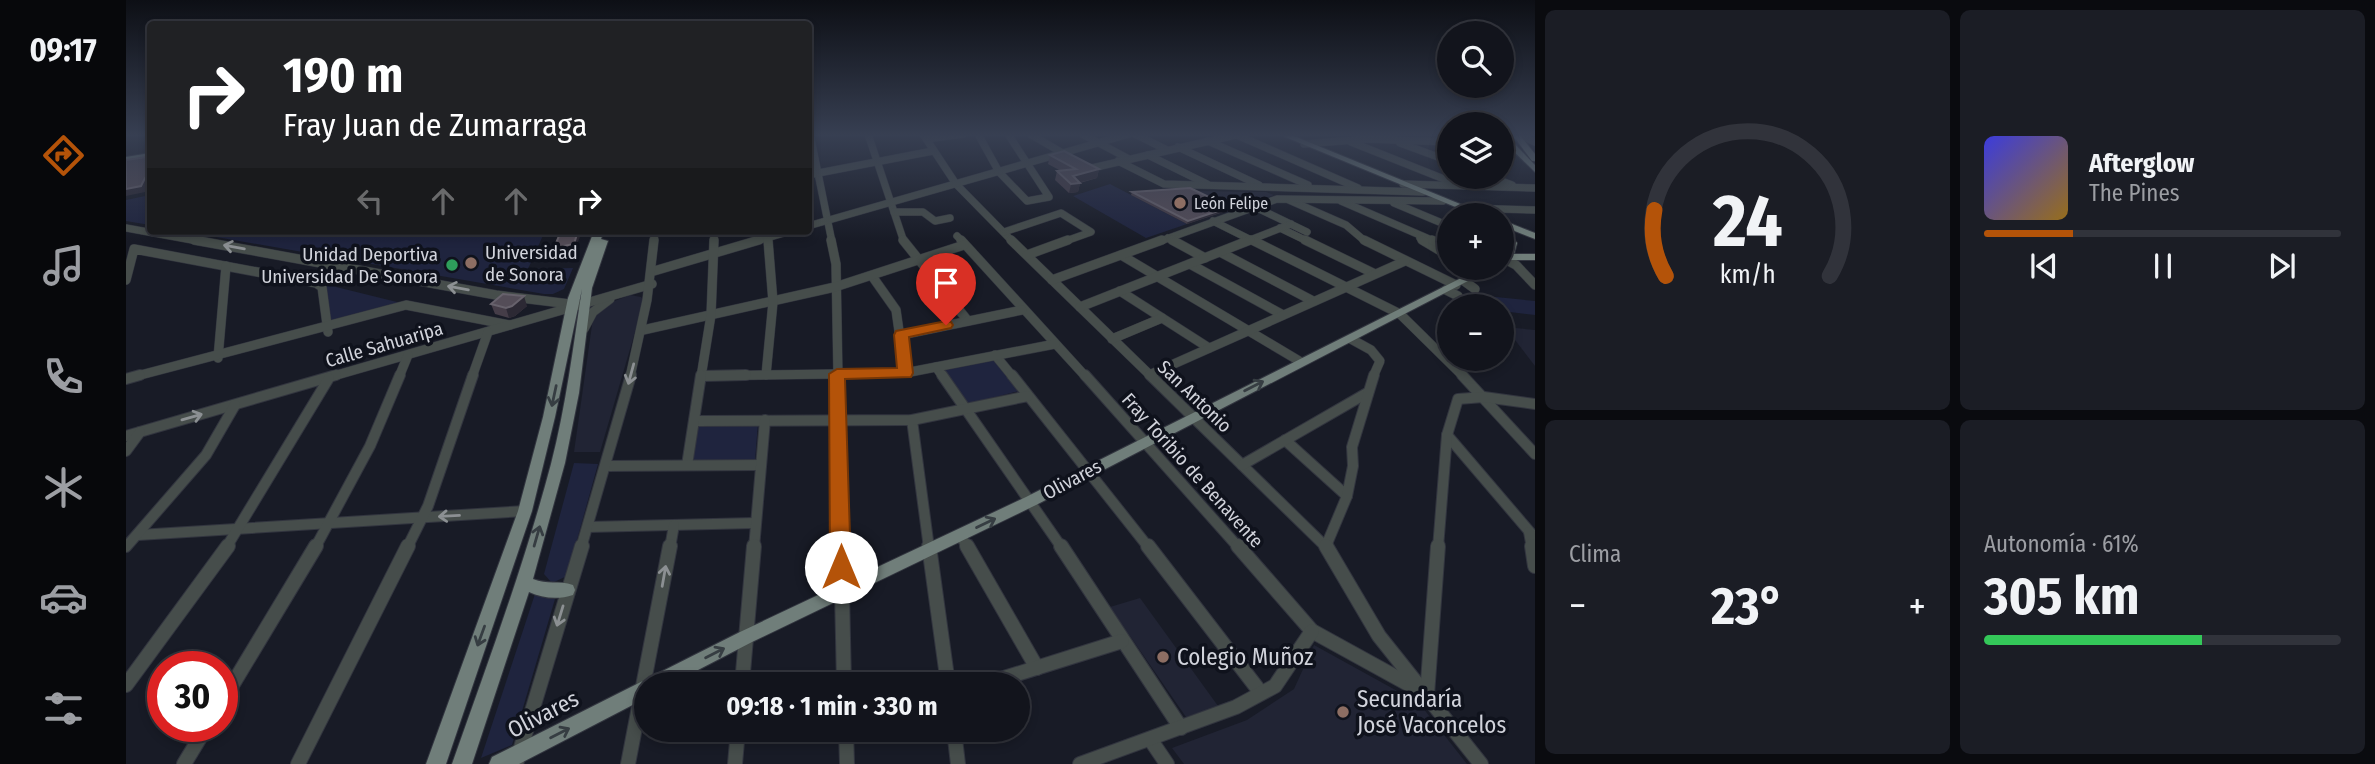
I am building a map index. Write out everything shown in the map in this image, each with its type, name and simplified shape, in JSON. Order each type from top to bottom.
[{"type":"main road","points":[[1367,170],[1448,203]]},
{"type":"main road","points":[[1514,228],[1535,236]]},
{"type":"main road","points":[[462,764],[524,582],[565,440],[580,338],[582,298],[576,289],[597,235]]},
{"type":"main road","points":[[436,764],[525,511],[582,298],[606,235]]},
{"type":"main road","points":[[1514,241],[1535,236]]},
{"type":"main road","points":[[1514,243],[1535,256]]},
{"type":"main road","points":[[1514,258],[1535,256]]},
{"type":"main road","name":"Olivares","points":[[677,672],[746,636],[1031,501],[1301,362],[1460,288],[1469,280]]},
{"type":"main road","points":[[524,582],[542,590],[567,590]]},
{"type":"main road","name":"Olivares","points":[[499,764],[517,759],[634,695]]},
{"type":"street","points":[[818,170],[836,264],[844,672]]},
{"type":"street","points":[[812,175],[834,170]]},
{"type":"street","points":[[880,170],[908,249],[968,321]]},
{"type":"street","name":"San Antonio","points":[[946,170],[956,184],[1003,232],[1326,546],[1380,636],[1481,764]]},
{"type":"street","points":[[812,225],[1008,170]]},
{"type":"street","points":[[999,172],[1028,202],[1050,197],[1032,170]]},
{"type":"street","points":[[1135,170],[1160,183],[1423,192]]},
{"type":"street","points":[[1178,170],[1210,186]]},
{"type":"street","points":[[1225,170],[1263,187]]},
{"type":"street","points":[[1272,170],[1314,188]]},
{"type":"street","points":[[1317,170],[1363,190]]},
{"type":"street","points":[[1420,170],[1437,176]]},
{"type":"street","points":[[1403,184],[1437,185]]},
{"type":"street","points":[[1514,186],[1519,188]]},
{"type":"street","points":[[1514,188],[1535,188]]},
{"type":"street","points":[[1052,280],[1253,206],[1284,198],[1443,201]]},
{"type":"street","points":[[1284,198],[1346,225],[1367,243],[1460,288]]},
{"type":"street","points":[[1336,199],[1412,232],[1437,246]]},
{"type":"street","points":[[1387,201],[1437,221]]},
{"type":"street","points":[[1253,206],[1307,232],[1298,237]]},
{"type":"street","points":[[1514,211],[1535,210]]},
{"type":"street","points":[[894,212],[923,212],[936,221],[950,218]]},
{"type":"street","points":[[1003,232],[1061,213],[1091,232],[1027,254]]},
{"type":"street","points":[[1213,221],[1400,314],[1437,347]]},
{"type":"street","points":[[1080,307],[1291,224]]},
{"type":"street","points":[[1280,228],[1373,273]]},
{"type":"street","points":[[126,229],[147,233]]},
{"type":"street","points":[[160,235],[534,301],[591,295],[596,298],[639,294],[648,300]]},
{"type":"street","points":[[517,759],[607,467],[643,330],[653,278],[655,235]]},
{"type":"street","points":[[687,465],[711,315],[714,235]]},
{"type":"street","name":"Calle Sahuaripa","points":[[126,436],[532,319],[582,298],[618,295],[712,253],[776,235]]},
{"type":"street","points":[[766,375],[773,302],[768,237]]},
{"type":"street","points":[[1168,238],[1205,258]]},
{"type":"street","name":"Fray Toribio de Benavente","points":[[918,261],[961,241],[1145,441],[1312,631],[1427,695]]},
{"type":"street","points":[[126,280],[134,249],[320,285],[327,329]]},
{"type":"street","points":[[1220,252],[1313,300]]},
{"type":"street","points":[[1121,255],[1301,362]]},
{"type":"street","points":[[643,330],[835,287],[918,261]]},
{"type":"street","points":[[1149,375],[1405,261]]},
{"type":"street","points":[[1190,264],[1283,315]]},
{"type":"street","points":[[1514,264],[1535,284]]},
{"type":"street","points":[[218,358],[226,266]]},
{"type":"street","points":[[872,276],[894,306],[901,335],[905,373]]},
{"type":"street","points":[[1120,291],[1209,348]]},
{"type":"street","points":[[580,338],[593,312],[618,295]]},
{"type":"street","points":[[532,319],[542,307],[534,301]]},
{"type":"street","points":[[126,386],[406,306],[511,325]]},
{"type":"street","points":[[327,329],[421,308]]},
{"type":"street","points":[[901,335],[1022,310]]},
{"type":"street","points":[[1112,339],[1161,318]]},
{"type":"street","points":[[298,764],[422,517],[464,408],[488,332]]},
{"type":"street","points":[[1326,546],[1347,496],[1353,466],[1352,447],[1380,358],[1351,339]]},
{"type":"street","points":[[702,376],[905,373],[1055,344]]},
{"type":"street","points":[[238,676],[332,523],[382,425],[408,355]]},
{"type":"street","points":[[995,355],[1089,470],[1261,693]]},
{"type":"street","points":[[126,379],[218,358]]},
{"type":"street","points":[[936,368],[1031,501],[1181,728]]},
{"type":"street","points":[[1461,371],[1535,454]]},
{"type":"street","points":[[126,685],[241,528],[328,378]]},
{"type":"street","points":[[1242,465],[1367,393]]},
{"type":"street","points":[[694,421],[912,420],[1028,396]]},
{"type":"street","points":[[1427,695],[1447,435],[1458,399],[1484,397],[1535,404]]},
{"type":"street","points":[[126,547],[205,455],[235,405]]},
{"type":"street","points":[[743,672],[765,420]]},
{"type":"street","points":[[912,420],[946,672]]},
{"type":"street","points":[[126,451],[140,432]]},
{"type":"street","points":[[1447,435],[1532,534],[1535,566]]},
{"type":"street","points":[[1285,440],[1347,496]]},
{"type":"street","points":[[607,467],[761,465]]},
{"type":"street","points":[[138,535],[525,511]]},
{"type":"street","points":[[588,527],[755,523]]},
{"type":"street","points":[[650,672],[674,525]]},
{"type":"street","points":[[960,535],[1037,668]]},
{"type":"street","points":[[1080,764],[1236,707],[1275,686],[1312,631]]},
{"type":"street","points":[[1024,672],[1122,641]]},
{"type":"street","points":[[1150,739],[1167,764]]},
{"type":"street","points":[[628,764],[634,740]]},
{"type":"street","points":[[184,764],[197,742]]},
{"type":"street","points":[[736,764],[737,742]]},
{"type":"street","points":[[846,742],[847,764]]},
{"type":"street","points":[[955,742],[958,764]]},
{"type":"shaded area","points":[[1110,184],[1187,224],[1146,238],[1073,196]]},
{"type":"shaded area","points":[[1189,191],[1266,192],[1274,195],[1230,211]]},
{"type":"shaded area","points":[[147,196],[147,224],[126,221],[126,200]]},
{"type":"shaded area","name":"Unidad Deportiva Universidad De Sonora","points":[[205,235],[543,235],[528,269],[573,268],[564,289],[553,294]]},
{"type":"shaded area","points":[[324,284],[405,304],[328,324]]},
{"type":"shaded area","points":[[630,295],[641,297],[644,301],[600,452],[574,452],[593,318],[604,305]]},
{"type":"shaded area","points":[[1514,299],[1535,301],[1535,315],[1514,312]]},
{"type":"shaded area","points":[[1514,328],[1535,330],[1535,366],[1514,339]]},
{"type":"shaded area","points":[[992,357],[1019,391],[967,404],[943,368]]},
{"type":"shaded area","points":[[699,423],[758,423],[755,461],[692,461]]},
{"type":"shaded area","points":[[574,463],[598,464],[567,576],[552,583],[544,574]]},
{"type":"shaded area","points":[[535,594],[555,599],[512,745],[481,758]]},
{"type":"shaded area","name":"Colegio Muñoz","points":[[1140,598],[1218,706],[1186,717],[1110,607]]},
{"type":"shaded area","name":"Secundaría José Vaconcelos","points":[[1314,645],[1419,703],[1467,764],[1184,764],[1172,748],[1247,720],[1294,689]]},
{"type":"building","points":[[126,170],[147,170],[147,177],[141,186],[126,189]]},
{"type":"building","points":[[1097,170],[1073,176],[1080,183],[1071,184],[1057,171]]},
{"type":"building","name":"León Felipe","points":[[1190,188],[1230,207],[1188,221],[1132,192]]},
{"type":"building","points":[[559,235],[577,235],[574,244],[554,248]]},
{"type":"building","points":[[503,294],[524,296],[506,308],[491,304]]},
{"type":"place","name":"León Felipe","points":[[1180,203]]},
{"type":"place","name":"Universidad de Sonora","points":[[471,263]]},
{"type":"place","name":"Unidad Deportiva Universidad De Sonora","points":[[452,265]]},
{"type":"place","name":"Colegio Muñoz","points":[[1163,657]]},
{"type":"place","name":"Secundaría José Vaconcelos","points":[[1343,712]]},
{"type":"route","points":[[841,567],[837,374],[905,373],[901,335],[946,325]]}]
